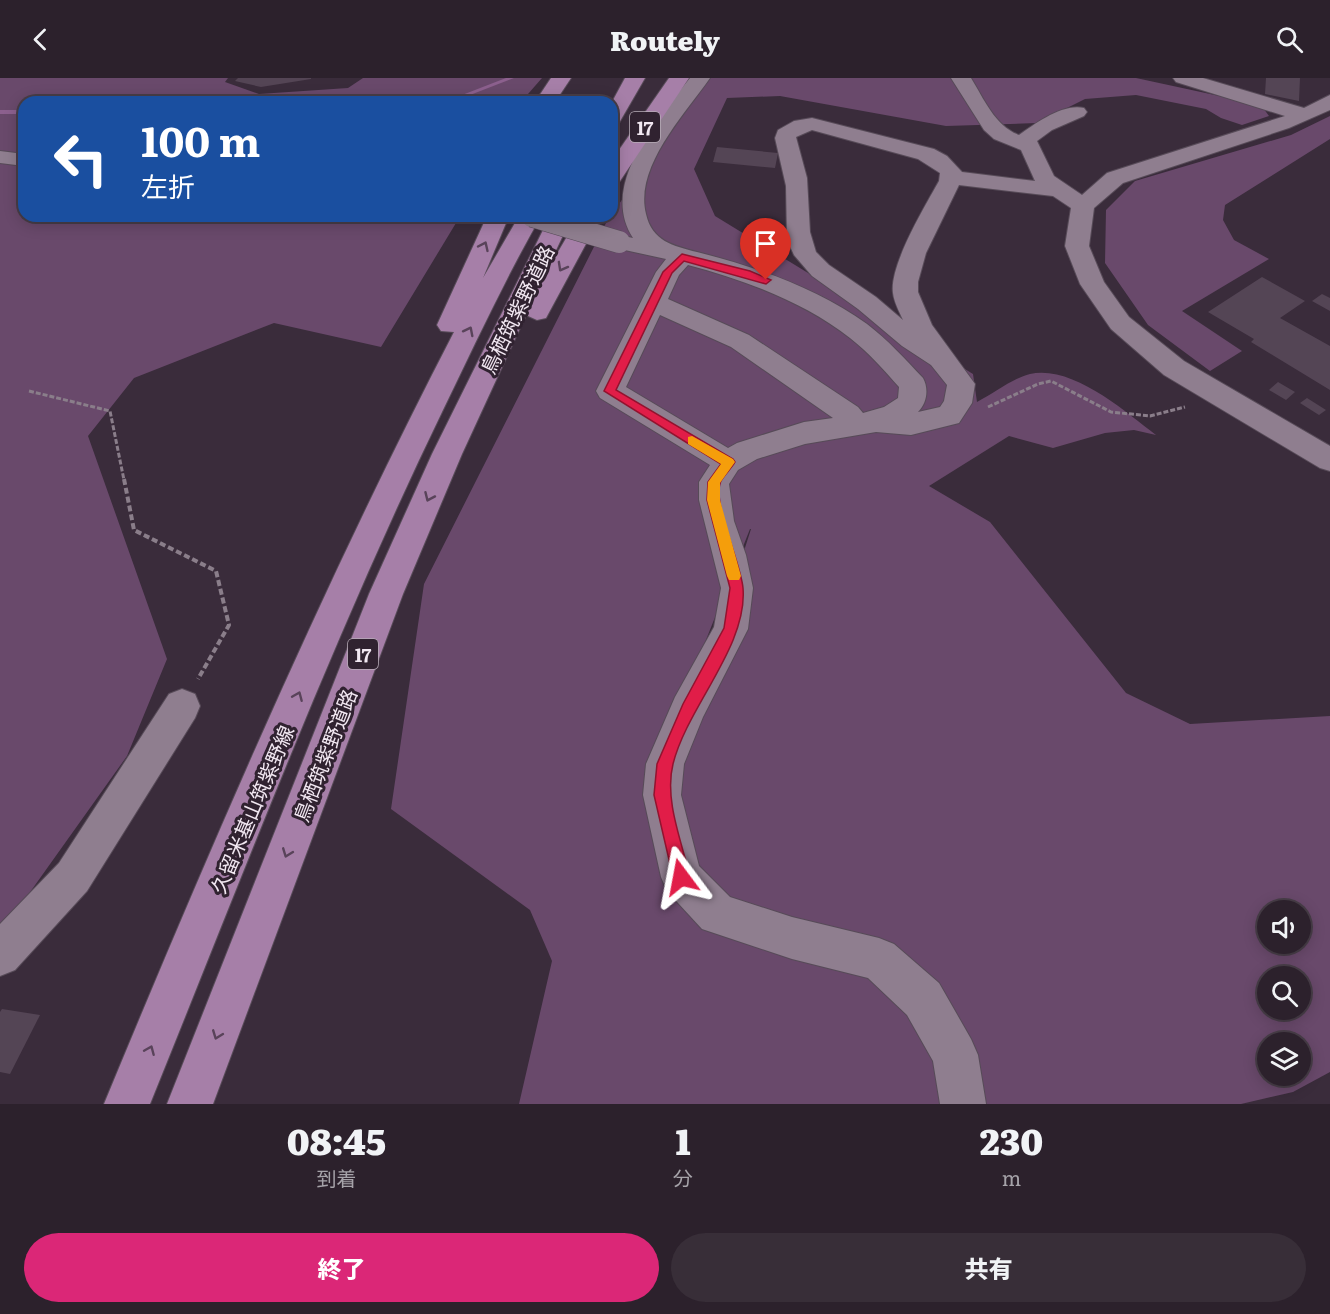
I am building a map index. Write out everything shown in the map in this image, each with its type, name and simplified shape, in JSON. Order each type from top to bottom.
[{"type":"main road","points":[[549,96],[561,78]]},
{"type":"main road","name":"17","points":[[618,108],[635,78]]},
{"type":"main road","name":"17","points":[[618,167],[679,78]]},
{"type":"main road","name":"17","points":[[414,439],[454,312],[495,222]]},
{"type":"main road","name":"鳥栖筑紫野道路","points":[[378,515],[414,439],[528,222]]},
{"type":"main road","name":"鳥栖筑紫野道路","points":[[190,1104],[386,594],[447,454],[558,222]]},
{"type":"main road","name":"17","points":[[447,454],[535,316],[587,222]]},
{"type":"main road","name":"久留米基山筑紫野線","points":[[127,1104],[297,697],[378,515]]},
{"type":"street","points":[[670,253],[642,234],[634,217],[633,194],[640,167],[654,141],[700,78]]},
{"type":"street","points":[[961,78],[991,126],[1001,135],[1030,146],[1045,180],[1083,206]]},
{"type":"street","points":[[1183,78],[1304,115]]},
{"type":"street","points":[[1330,101],[1304,115],[1115,178],[1083,206],[1077,246],[1092,284],[1120,323],[1174,368],[1330,460]]},
{"type":"street","points":[[1023,142],[1045,126],[1077,112]]},
{"type":"street","points":[[653,302],[740,341],[864,423],[911,423],[949,416],[958,403],[961,384],[930,344],[905,292],[907,273],[951,171],[939,160],[926,154],[812,124],[801,125],[785,134],[797,180],[800,246],[816,267],[866,303],[924,350],[940,358]]},
{"type":"street","points":[[0,157],[18,159]]},
{"type":"street","points":[[950,177],[1055,189]]},
{"type":"street","points":[[551,222],[619,242],[746,273],[785,288],[851,326],[890,359],[913,385],[911,403],[894,414],[864,423],[795,435],[747,451],[729,462],[714,482],[714,500],[737,588],[731,629],[688,709],[665,764],[662,795],[681,877],[717,914],[792,938],[879,959],[923,999],[955,1056],[963,1104]]},
{"type":"street","points":[[670,253],[668,272],[610,391],[729,462]]},
{"type":"street","points":[[0,956],[73,877],[182,706]]},
{"type":"path","points":[[949,416],[975,412],[1012,398],[1038,384],[1051,381],[1092,404],[1112,412],[1150,416],[1222,397]]},
{"type":"path","points":[[29,391],[110,411],[134,530],[216,571],[229,625],[182,706]]},
{"type":"shaded area","points":[[0,78],[228,78],[225,82],[259,94],[348,88],[363,78],[542,78],[526,96],[18,96],[18,222],[456,223],[381,347],[274,323],[134,378],[88,436],[167,659],[127,756],[28,895],[0,928]]},
{"type":"shaded area","points":[[706,78],[1136,78],[1261,105],[1269,116],[1242,125],[1221,118],[1206,109],[1136,95],[1085,99],[1037,123],[946,126],[780,96],[727,98],[694,169],[715,216],[973,374],[977,402],[1023,376],[1046,373],[1063,376],[1097,392],[1156,435],[1134,430],[1105,433],[1053,448],[1009,436],[929,486],[990,522],[1126,693],[1190,724],[1330,716],[1330,1072],[1311,1082],[1311,1032],[1257,1032],[1257,1086],[1304,1086],[1293,1092],[1241,1104],[519,1104],[552,961],[530,910],[391,809],[424,584],[606,223],[618,222],[618,206]],"holes":[[[751,529],[728,601],[702,650]]]},
{"type":"shaded area","points":[[1330,116],[1330,139],[1225,205],[1223,220],[1234,240],[1269,259],[1182,311],[1242,351],[1210,371],[1148,325],[1105,263],[1106,210],[1135,181],[1291,135]]},
{"type":"building","points":[[238,78],[311,79],[261,87],[235,81]]},
{"type":"building","points":[[1266,78],[1300,78],[1299,101],[1265,94]]},
{"type":"building","points":[[717,147],[778,153],[775,168],[713,162]]},
{"type":"building","points":[[1262,277],[1305,301],[1280,318],[1330,346],[1330,390],[1251,342],[1254,339],[1208,312]]},
{"type":"building","points":[[1322,294],[1330,298],[1330,311],[1312,301]]},
{"type":"building","points":[[1278,382],[1295,392],[1286,400],[1269,390]]},
{"type":"building","points":[[1307,398],[1326,410],[1319,415],[1300,403]]},
{"type":"building","points":[[2,1009],[40,1015],[10,1074],[0,1072],[0,1012]]},
{"type":"waterway","points":[[463,96],[511,78]]},
{"type":"waterway","points":[[0,112],[18,112]]},
{"type":"slow traffic","points":[[692,441],[729,462],[714,482],[714,500],[734,576]]},
{"type":"route","points":[[681,877],[662,795],[665,764],[688,709],[731,629],[737,588],[714,500],[714,482],[729,462],[610,391],[668,272],[682,257],[766,280]]}]
